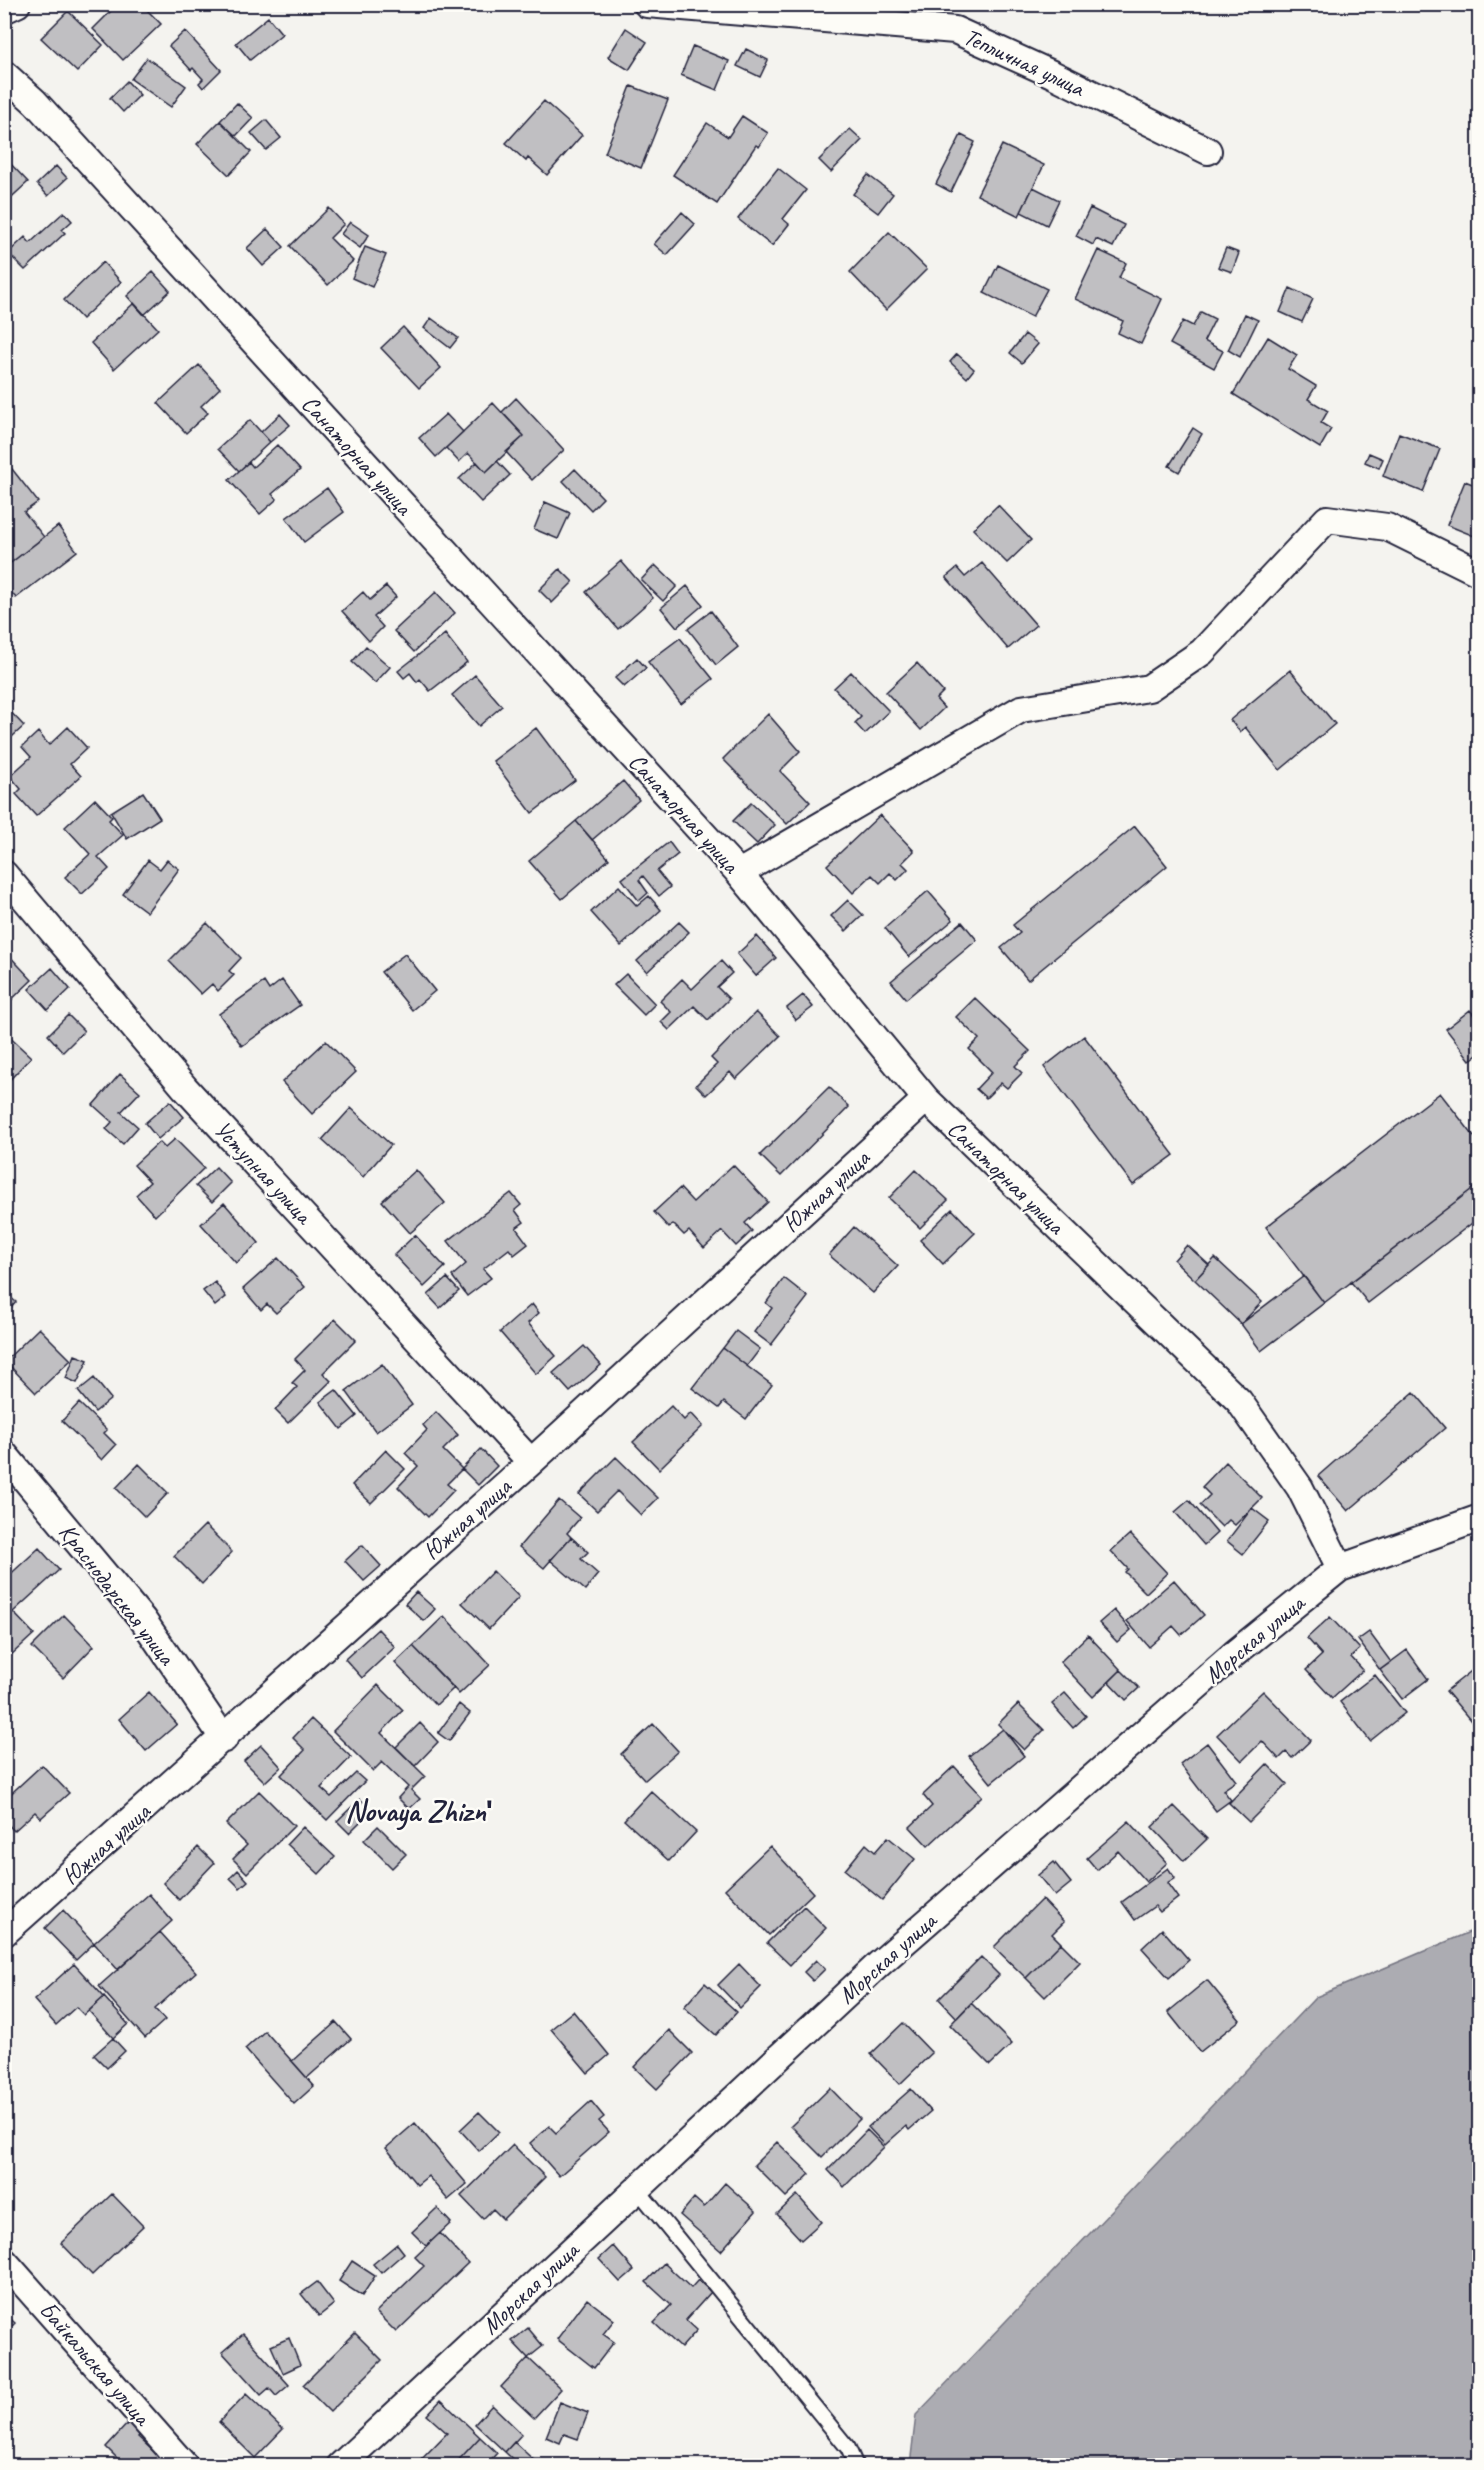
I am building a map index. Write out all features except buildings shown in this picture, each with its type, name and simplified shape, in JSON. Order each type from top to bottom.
[{"type":"street","points":[[4,10],[17,4]]},
{"type":"street","name":"Тепличная улица","points":[[647,4],[955,30],[1052,74],[1208,151]]},
{"type":"street","name":"Санаторная улица","points":[[4,74],[35,102],[739,873],[926,1100],[1239,1401],[1300,1488],[1340,1568]]},
{"type":"street","points":[[739,873],[1021,709],[1149,688],[1202,652],[1327,519],[1387,527],[1479,573]]},
{"type":"street","name":"Уступная улица","points":[[4,874],[185,1088],[531,1462]]},
{"type":"street","name":"Южная улица","points":[[4,1933],[224,1739],[531,1462],[926,1100]]},
{"type":"street","name":"Краснодарская улица","points":[[4,1454],[143,1620],[224,1739]]},
{"type":"street","name":"Морская улица","points":[[340,2466],[878,1965],[1234,1654],[1340,1568],[1479,1518]]},
{"type":"street","name":"Байкальская улица","points":[[4,2261],[185,2466]]},
{"type":"lane","points":[[637,2189],[848,2448],[856,2466]]},
{"type":"shaded area","points":[[1479,1928],[1479,2465],[910,2465],[916,2415],[1316,1997]]},
{"type":"district","name":"Novaya Zhiznʹ","points":[[419,1811]]}]
